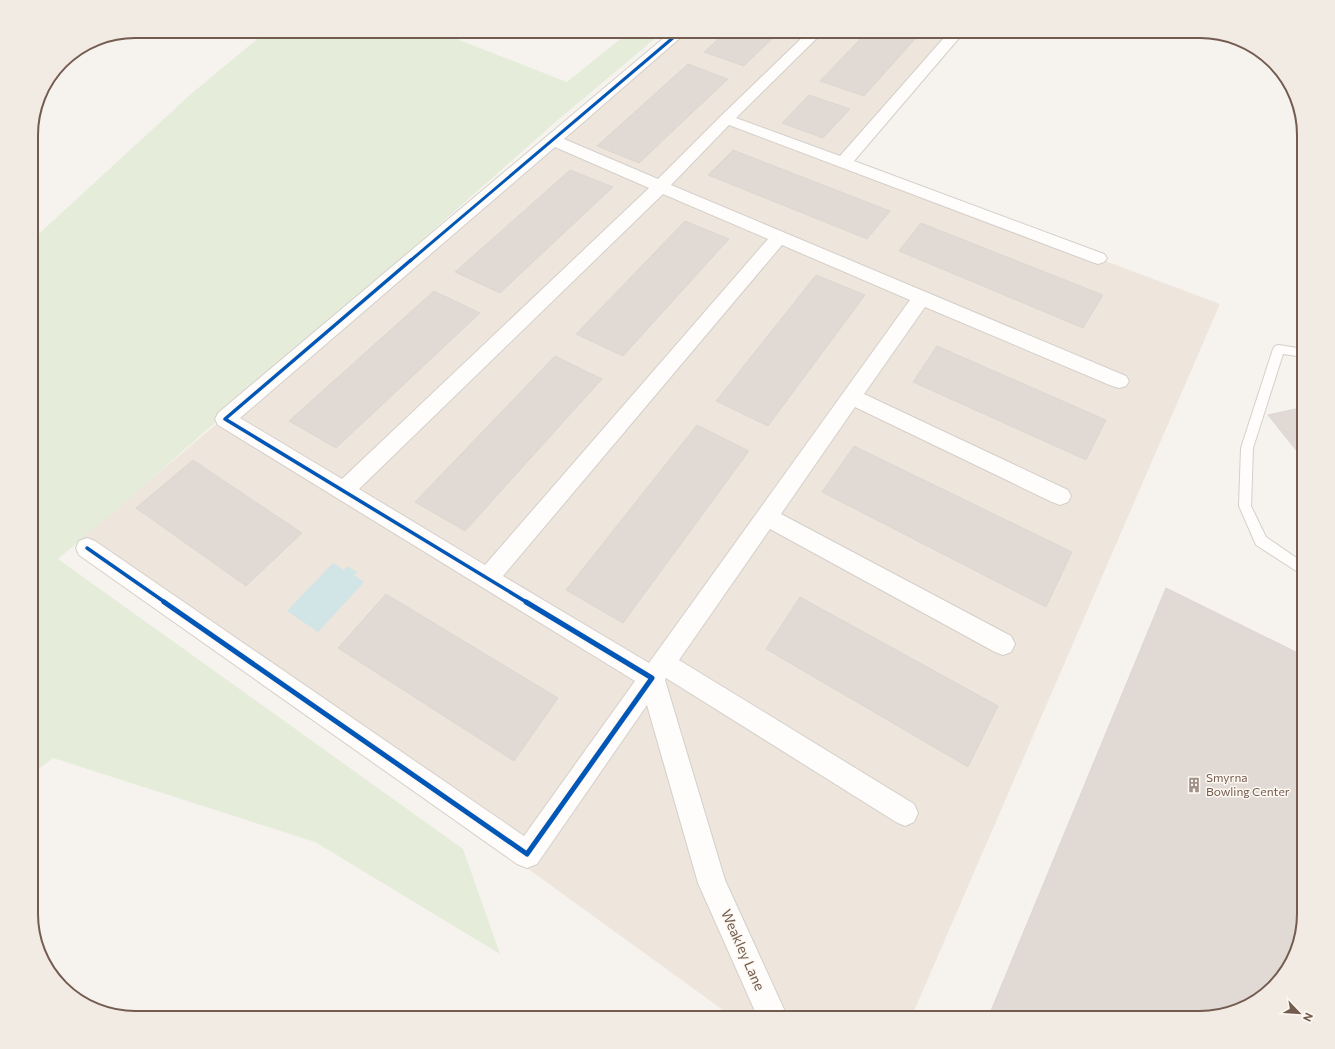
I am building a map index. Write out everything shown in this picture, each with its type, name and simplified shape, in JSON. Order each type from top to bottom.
[{"type":"street","points":[[673,38],[225,419],[488,578],[658,671],[905,813]]},
{"type":"street","points":[[343,491],[661,186],[726,119],[810,38]]},
{"type":"street","points":[[843,163],[952,38]]},
{"type":"street","points":[[726,119],[1098,258]]},
{"type":"street","points":[[552,140],[1119,381]]},
{"type":"street","points":[[488,578],[780,237]]},
{"type":"street","points":[[87,548],[527,854],[921,298]]},
{"type":"street","points":[[851,397],[1060,496]]},
{"type":"street","points":[[766,517],[1003,644]]},
{"type":"street","name":"Weakley Lane","points":[[658,671],[712,883],[770,1011]]},
{"type":"lane","points":[[1297,352],[1279,349],[1247,448],[1245,506],[1262,541],[1297,565]]},
{"type":"shaded area","points":[[673,38],[952,38],[844,163],[1220,304],[914,1011],[724,1011],[77,542]]},
{"type":"shaded area","points":[[333,563],[344,570],[347,566],[357,572],[354,575],[364,582],[318,632],[287,611]]},
{"type":"green space","points":[[259,38],[454,38],[567,82],[621,38],[656,38],[559,119],[123,504],[58,559],[463,849],[500,954],[315,842],[53,758],[38,770],[38,235],[191,94]]},
{"type":"building","points":[[719,38],[773,38],[744,66],[704,52]]},
{"type":"building","points":[[861,38],[916,38],[864,96],[820,81]]},
{"type":"building","points":[[688,64],[728,79],[639,163],[597,146]]},
{"type":"building","points":[[809,95],[850,109],[823,138],[782,123]]},
{"type":"building","points":[[733,150],[890,211],[867,239],[708,175]]},
{"type":"building","points":[[570,170],[613,187],[500,293],[455,272]]},
{"type":"building","points":[[685,221],[729,239],[623,356],[576,334]]},
{"type":"building","points":[[921,223],[1103,295],[1083,328],[899,251]]},
{"type":"building","points":[[816,275],[865,295],[768,426],[716,401]]},
{"type":"building","points":[[434,291],[480,313],[336,448],[289,421]]},
{"type":"building","points":[[937,346],[1106,420],[1086,460],[913,382]]},
{"type":"building","points":[[555,356],[602,379],[465,531],[415,502]]},
{"type":"building","points":[[1297,409],[1297,451],[1268,415]]},
{"type":"building","points":[[697,425],[749,451],[623,623],[566,590]]},
{"type":"building","points":[[854,446],[1072,552],[1046,607],[822,492]]},
{"type":"building","points":[[193,460],[302,533],[246,586],[136,508]]},
{"type":"building","name":"Smyrna Bowling Center","points":[[1166,588],[1297,653],[1297,920],[1292,945],[1287,957],[1273,978],[1254,995],[1243,1001],[1231,1006],[1206,1011],[991,1011]]},
{"type":"building","points":[[386,594],[558,698],[514,761],[338,648]]},
{"type":"building","points":[[800,597],[998,706],[968,767],[766,649]]},
{"type":"cycle path","points":[[87,548],[527,854],[652,678],[225,419],[673,38]]},
{"type":"place","name":"Smyrna Bowling Center","points":[[1194,785]]}]
